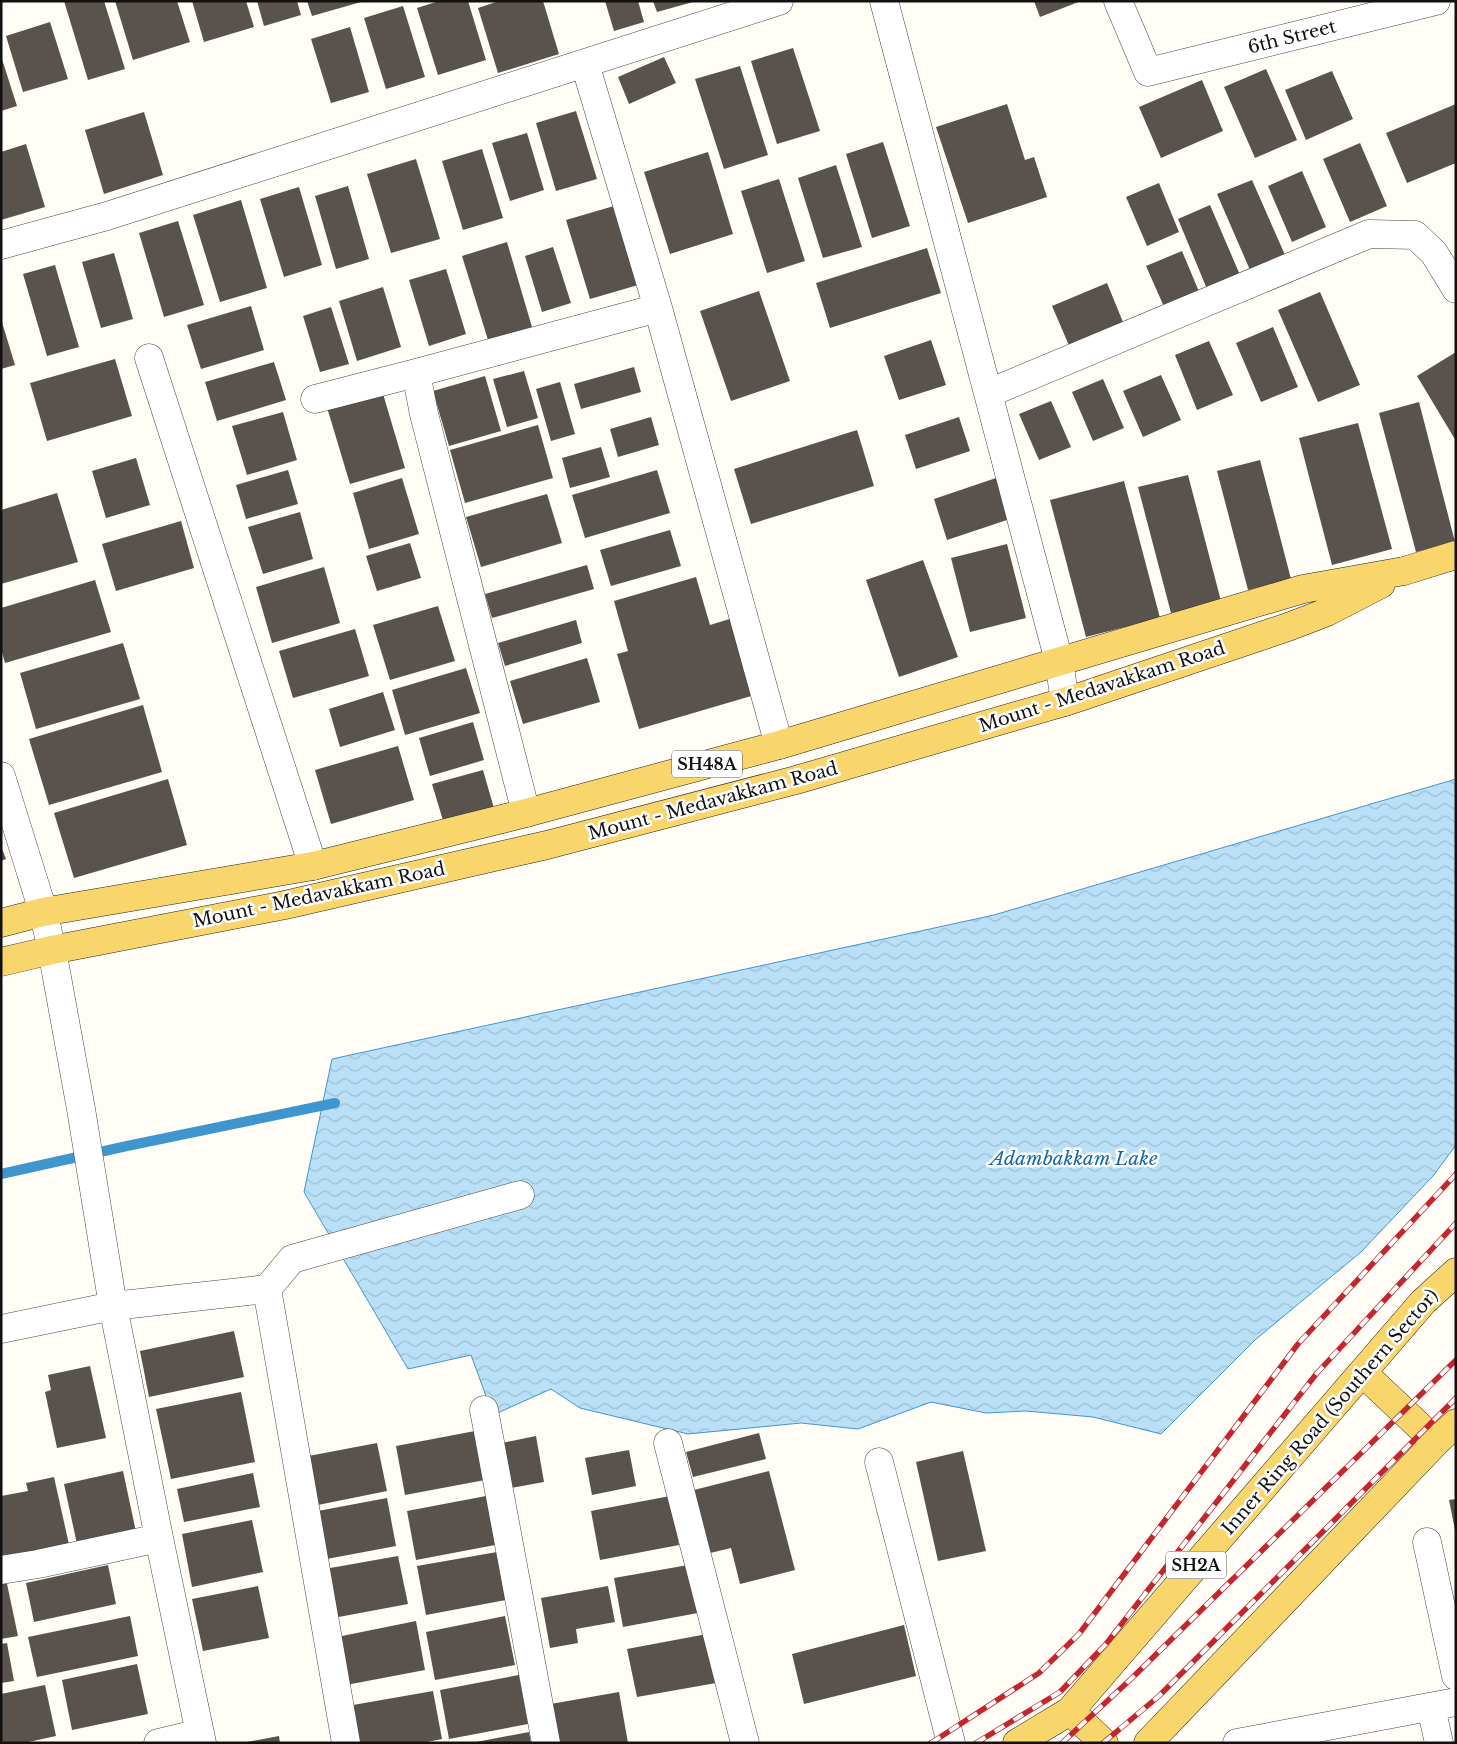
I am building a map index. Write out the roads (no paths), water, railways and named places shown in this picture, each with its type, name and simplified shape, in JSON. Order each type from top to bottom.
[{"type":"main road","name":"Mount - Medavakkam Road","points":[[1,923],[43,912],[313,866],[526,813],[778,744],[1303,589],[1404,571],[1456,555]]},
{"type":"main road","name":"Mount - Medavakkam Road","points":[[1,962],[52,950],[285,905],[547,845],[796,780],[1065,702],[1288,627],[1326,612],[1404,571]]},
{"type":"main road","name":"Inner Ring Road (Southern Sector)","points":[[1017,1743],[1070,1711],[1423,1302],[1456,1272]]},
{"type":"main road","points":[[1148,1743],[1446,1432],[1363,1373]]},
{"type":"main road","points":[[1070,1711],[1104,1743]]},
{"type":"street","points":[[1,245],[107,216],[779,1]]},
{"type":"street","points":[[884,1],[1059,661],[1065,702]]},
{"type":"street","name":"6th Street","points":[[1118,1],[1148,72],[1436,1]]},
{"type":"street","points":[[585,64],[658,308],[778,744]]},
{"type":"street","points":[[988,394],[1370,234],[1415,236],[1434,253],[1456,288]]},
{"type":"street","points":[[315,399],[658,308]]},
{"type":"street","points":[[149,358],[313,866]]},
{"type":"street","points":[[416,373],[424,414],[526,813]]},
{"type":"street","points":[[1,776],[43,912],[52,950],[81,1109],[113,1306],[201,1738],[158,1743]]},
{"type":"street","points":[[1,1329],[113,1306],[267,1289],[292,1258],[520,1195]]},
{"type":"street","points":[[267,1289],[346,1743]]},
{"type":"street","points":[[484,1410],[546,1743]]},
{"type":"street","points":[[668,1443],[745,1743]]},
{"type":"street","points":[[879,1462],[951,1743]]},
{"type":"street","points":[[1,1570],[159,1538]]},
{"type":"street","points":[[1427,1542],[1456,1676]]},
{"type":"street","points":[[1237,1743],[1443,1705],[1439,1743]]},
{"type":"water","name":"Adambakkam Lake","points":[[1456,779],[1456,1145],[1433,1176],[1361,1252],[1255,1340],[1161,1434],[1093,1417],[1026,1411],[986,1413],[931,1402],[858,1429],[801,1423],[688,1434],[580,1408],[551,1389],[493,1415],[471,1355],[408,1369],[304,1192],[332,1059],[994,915]]},
{"type":"waterway","points":[[1,1174],[335,1103]]},
{"type":"railway","points":[[931,1743],[1039,1673],[1079,1634],[1298,1344],[1456,1174]]},
{"type":"railway","points":[[976,1743],[1060,1692],[1106,1644],[1317,1373],[1456,1223]]},
{"type":"railway","points":[[1062,1743],[1132,1678],[1456,1360]]},
{"type":"railway","points":[[1103,1743],[1159,1696],[1456,1398]]}]
